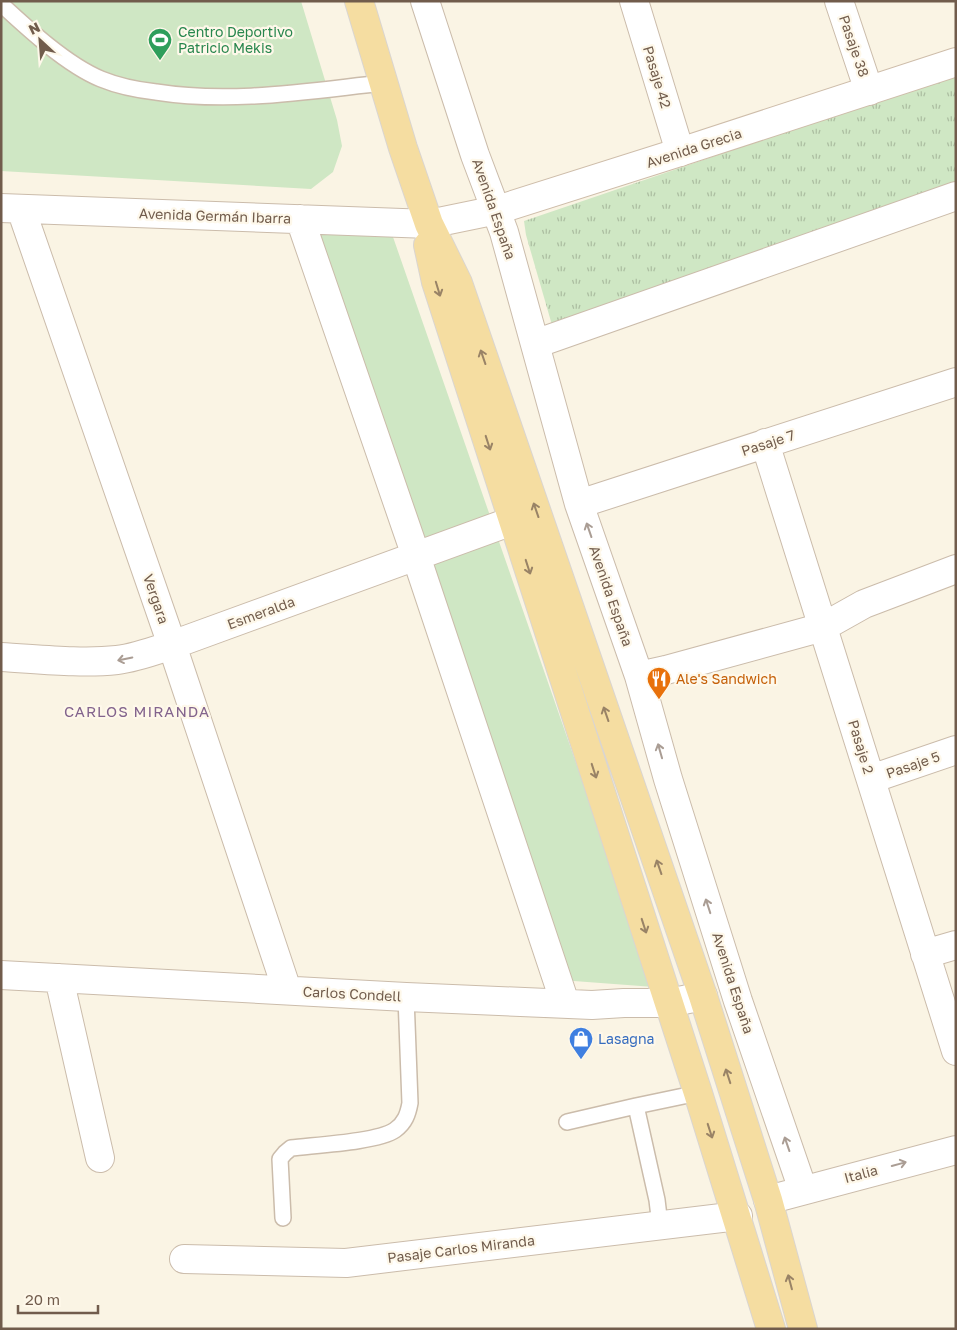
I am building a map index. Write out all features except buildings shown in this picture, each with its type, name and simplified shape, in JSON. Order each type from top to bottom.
[{"type":"main road","points":[[359,1],[403,148],[429,224],[458,283],[703,996],[768,1200],[803,1329]]},
{"type":"main road","points":[[429,224],[427,242],[436,282],[670,1003],[738,1216],[771,1329]]},
{"type":"street","name":"Avenida España","points":[[425,1],[475,155],[497,210],[579,504],[639,676],[668,779],[738,1001],[803,1190]]},
{"type":"street","name":"Pasaje 42","points":[[634,1],[680,152]]},
{"type":"street","name":"Pasaje 38","points":[[839,1],[870,91]]},
{"type":"street","name":"Avenida Grecia","points":[[429,224],[497,210],[956,62]]},
{"type":"street","points":[[535,344],[956,196]]},
{"type":"street","name":"Avenida Germán Ibarra","points":[[11,209],[429,224]]},
{"type":"street","name":"Vergara","points":[[11,209],[172,645],[287,990]]},
{"type":"street","points":[[300,219],[416,556],[564,1003]]},
{"type":"street","name":"Pasaje 7","points":[[579,504],[956,382]]},
{"type":"street","name":"Pasaje 2","points":[[765,444],[956,1050]]},
{"type":"street","name":"Esmeralda","points":[[1,657],[94,661],[117,660],[172,645],[512,521]]},
{"type":"street","points":[[639,676],[823,627],[864,604],[956,569]]},
{"type":"street","name":"Pasaje 5","points":[[871,779],[956,750]]},
{"type":"street","points":[[925,954],[956,945]]},
{"type":"street","name":"Carlos Condell","points":[[1,974],[406,997],[592,1005],[670,1003],[703,996]]},
{"type":"street","points":[[59,978],[100,1158]]},
{"type":"street","name":"Italia","points":[[768,1200],[956,1150]]},
{"type":"street","name":"Pasaje Carlos Miranda","points":[[184,1259],[346,1263],[738,1216]]},
{"type":"lane","points":[[1,4],[20,22],[70,61],[101,79],[137,89],[181,96],[235,98],[383,82]]},
{"type":"lane","points":[[283,1218],[280,1159],[285,1152],[291,1148],[378,1138],[396,1130],[407,1117],[410,1103],[406,997]]},
{"type":"lane","points":[[567,1122],[698,1093]]},
{"type":"lane","points":[[636,1106],[657,1200],[660,1225]]},
{"type":"green space","name":"Centro Deportivo Patricio Mekis","points":[[1,1],[301,1],[337,120],[342,146],[333,172],[311,189],[1,171]]},
{"type":"green space","points":[[956,74],[956,200],[554,332],[526,235],[524,221]]},
{"type":"green space","points":[[296,227],[393,237],[654,987],[547,979]]},
{"type":"place","name":"Centro Deportivo Patricio Mekis","points":[[160,61]]},
{"type":"place","name":"Ale's Sandwich","points":[[659,700]]},
{"type":"place","name":"Lasagna","points":[[581,1060]]},
{"type":"district","name":"CARLOS MIRANDA","points":[[137,712]]}]
